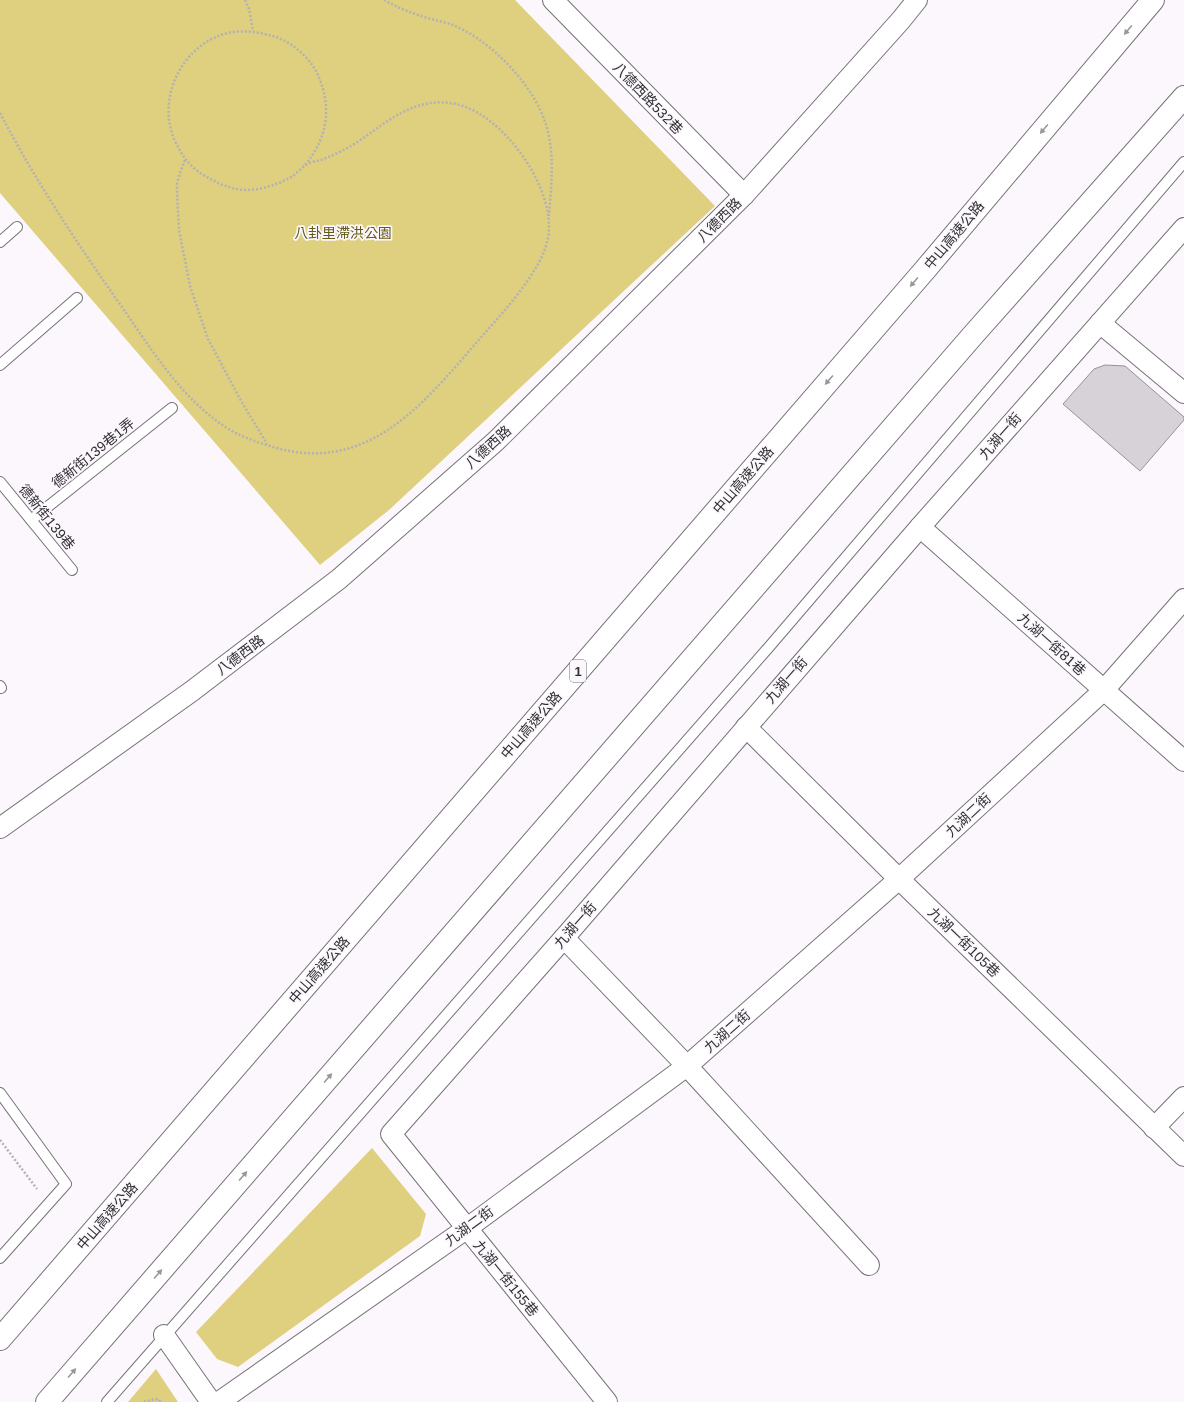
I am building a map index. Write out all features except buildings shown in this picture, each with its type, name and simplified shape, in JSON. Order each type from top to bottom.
[{"type":"highway","name":"中山高速公路","points":[[0,1339],[924,271],[1153,0]]},
{"type":"highway","points":[[47,1402],[974,334],[1184,97]]},
{"type":"street","name":"八德西路532巷","points":[[553,0],[744,195]]},
{"type":"street","name":"八德西路","points":[[0,828],[192,691],[339,579],[496,441],[744,195],[896,26],[917,0]]},
{"type":"street","name":"九湖一街","points":[[391,1134],[564,938],[920,527],[1184,228]]},
{"type":"street","points":[[1100,323],[1184,393]]},
{"type":"street","name":"九湖一街81巷","points":[[920,527],[1184,761]]},
{"type":"street","name":"九湖二街","points":[[219,1402],[466,1229],[687,1066],[899,879],[1104,690],[1184,599]]},
{"type":"street","name":"九湖一街105巷","points":[[746,727],[899,879],[1184,1156]]},
{"type":"street","points":[[564,938],[687,1066],[869,1265]]},
{"type":"street","points":[[1154,1128],[1184,1098]]},
{"type":"street","name":"九湖一街155巷","points":[[391,1134],[466,1229],[607,1402]]},
{"type":"street","points":[[164,1335],[211,1402]]},
{"type":"lane","points":[[107,1402],[164,1335],[769,647],[1184,162]]},
{"type":"lane","points":[[0,242],[17,227]]},
{"type":"lane","points":[[0,365],[77,298]]},
{"type":"lane","name":"德新街139巷1弄","points":[[31,520],[172,408]]},
{"type":"lane","name":"德新街139巷","points":[[0,482],[72,570]]},
{"type":"lane","points":[[0,1093],[66,1184],[0,1258]]},
{"type":"path","points":[[245,0],[249,9],[253,31]]},
{"type":"path","points":[[0,113],[17,146],[70,232],[146,342],[177,382],[202,408],[226,427],[246,438],[286,450],[306,453],[332,452],[359,446],[382,434],[403,419],[428,397],[532,276],[541,258],[548,238],[552,170],[550,142],[540,109],[511,68],[486,44],[469,34],[452,25],[400,8],[384,0]]},
{"type":"path","points":[[253,31],[280,38],[302,53],[319,75],[326,102],[325,129],[314,154],[306,165],[295,174],[270,187],[246,190],[221,185],[199,173],[185,160],[171,132],[168,107],[172,83],[184,61],[203,44],[225,34],[253,31]]},
{"type":"path","points":[[306,165],[350,147],[378,126],[405,110],[431,102],[457,104],[480,114],[501,130],[532,172],[543,194],[549,219]]},
{"type":"path","points":[[185,160],[178,178],[176,194],[179,230],[190,286],[208,339],[240,399],[267,445]]},
{"type":"path","points":[[0,1140],[49,1204]]},
{"type":"path","points":[[144,1402],[158,1399],[161,1402]]},
{"type":"green space","name":"八卦里滯洪公園","points":[[0,0],[515,0],[715,206],[389,510],[320,565],[0,193]]},
{"type":"green space","points":[[372,1148],[426,1214],[420,1236],[238,1367],[217,1359],[196,1332]]},
{"type":"green space","points":[[156,1369],[178,1402],[128,1402]]}]
